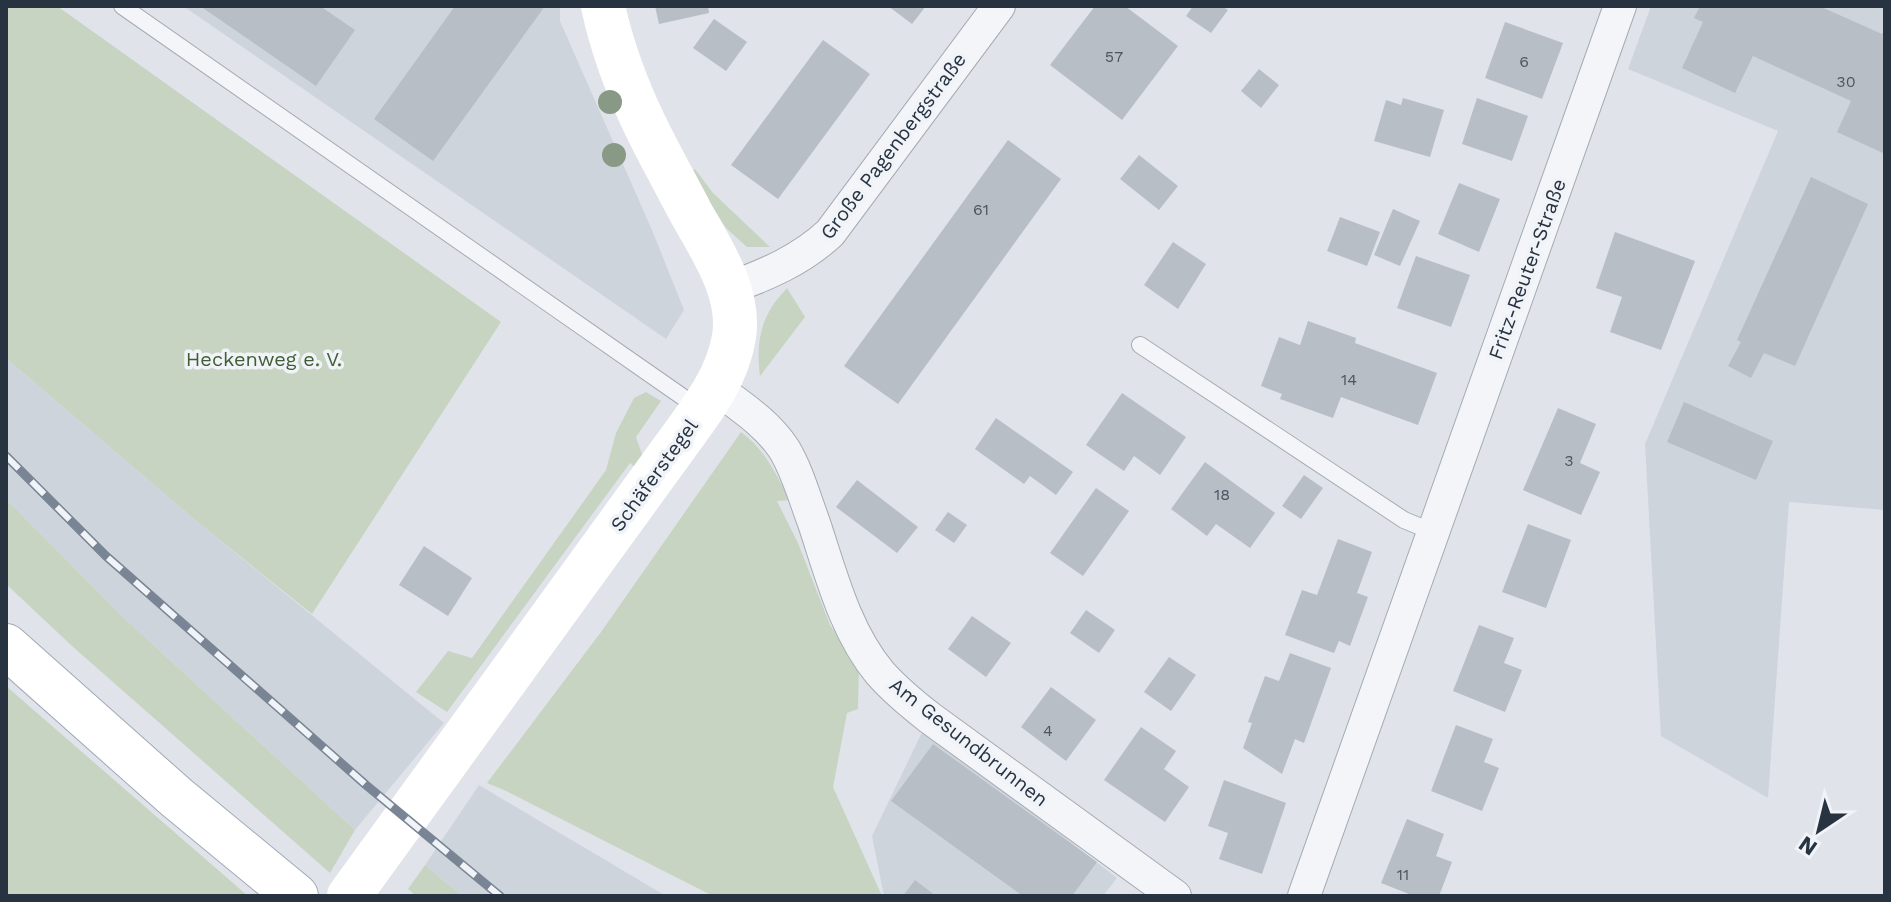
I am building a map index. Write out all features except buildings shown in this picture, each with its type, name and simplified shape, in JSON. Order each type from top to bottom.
[{"type":"main road","name":"Schäferstegel","points":[[349,896],[708,399],[727,366],[734,336],[734,312],[729,288],[634,101],[603,6]]},
{"type":"main road","points":[[6,646],[176,797],[291,892]]},
{"type":"street","name":"Große Pagenbergstraße","points":[[729,288],[783,266],[814,248],[830,233],[999,6]]},
{"type":"street","name":"Fritz-Reuter-Straße","points":[[1304,896],[1620,6]]},
{"type":"street","name":"Am Gesundbrunnen","points":[[708,399],[758,420],[785,451],[802,490],[847,619],[880,673],[930,718],[1175,896]]},
{"type":"lane","points":[[122,6],[480,258],[708,399]]},
{"type":"lane","points":[[1140,345],[1404,520],[1433,532]]},
{"type":"shaded area","points":[[183,6],[560,6],[560,21],[684,310],[666,339]]},
{"type":"shaded area","points":[[1651,6],[1885,6],[1885,510],[1789,502],[1768,798],[1661,736],[1645,444],[1778,131],[1628,69]]},
{"type":"shaded area","points":[[6,358],[200,524],[444,723],[355,830],[124,618],[6,499]]},
{"type":"shaded area","points":[[924,728],[1117,878],[1103,896],[884,896],[872,836]]},
{"type":"shaded area","points":[[479,785],[666,896],[462,896],[425,865]]},
{"type":"green space","name":"Heckenweg e. V.","points":[[6,6],[57,6],[501,322],[312,614],[200,524],[6,358]]},
{"type":"green space","points":[[695,169],[713,193],[770,247],[747,247],[726,228],[690,174]]},
{"type":"green space","points":[[787,288],[805,317],[760,376],[759,351],[763,326],[772,307]]},
{"type":"green space","points":[[646,392],[661,401],[636,437],[643,457],[637,469],[630,463],[447,712],[416,692],[448,651],[472,658],[606,470],[616,433],[634,398]]},
{"type":"green space","points":[[741,432],[763,454],[790,500],[777,501],[798,543],[830,625],[859,665],[858,709],[847,713],[833,787],[882,896],[713,896],[487,783],[601,632]]},
{"type":"green space","points":[[6,499],[124,618],[355,830],[330,873],[6,584]]},
{"type":"green space","points":[[6,686],[248,896],[6,896]]},
{"type":"green space","points":[[425,865],[462,896],[416,896],[408,889]]},
{"type":"railway","points":[[6,456],[106,556],[366,785],[500,896]]}]
